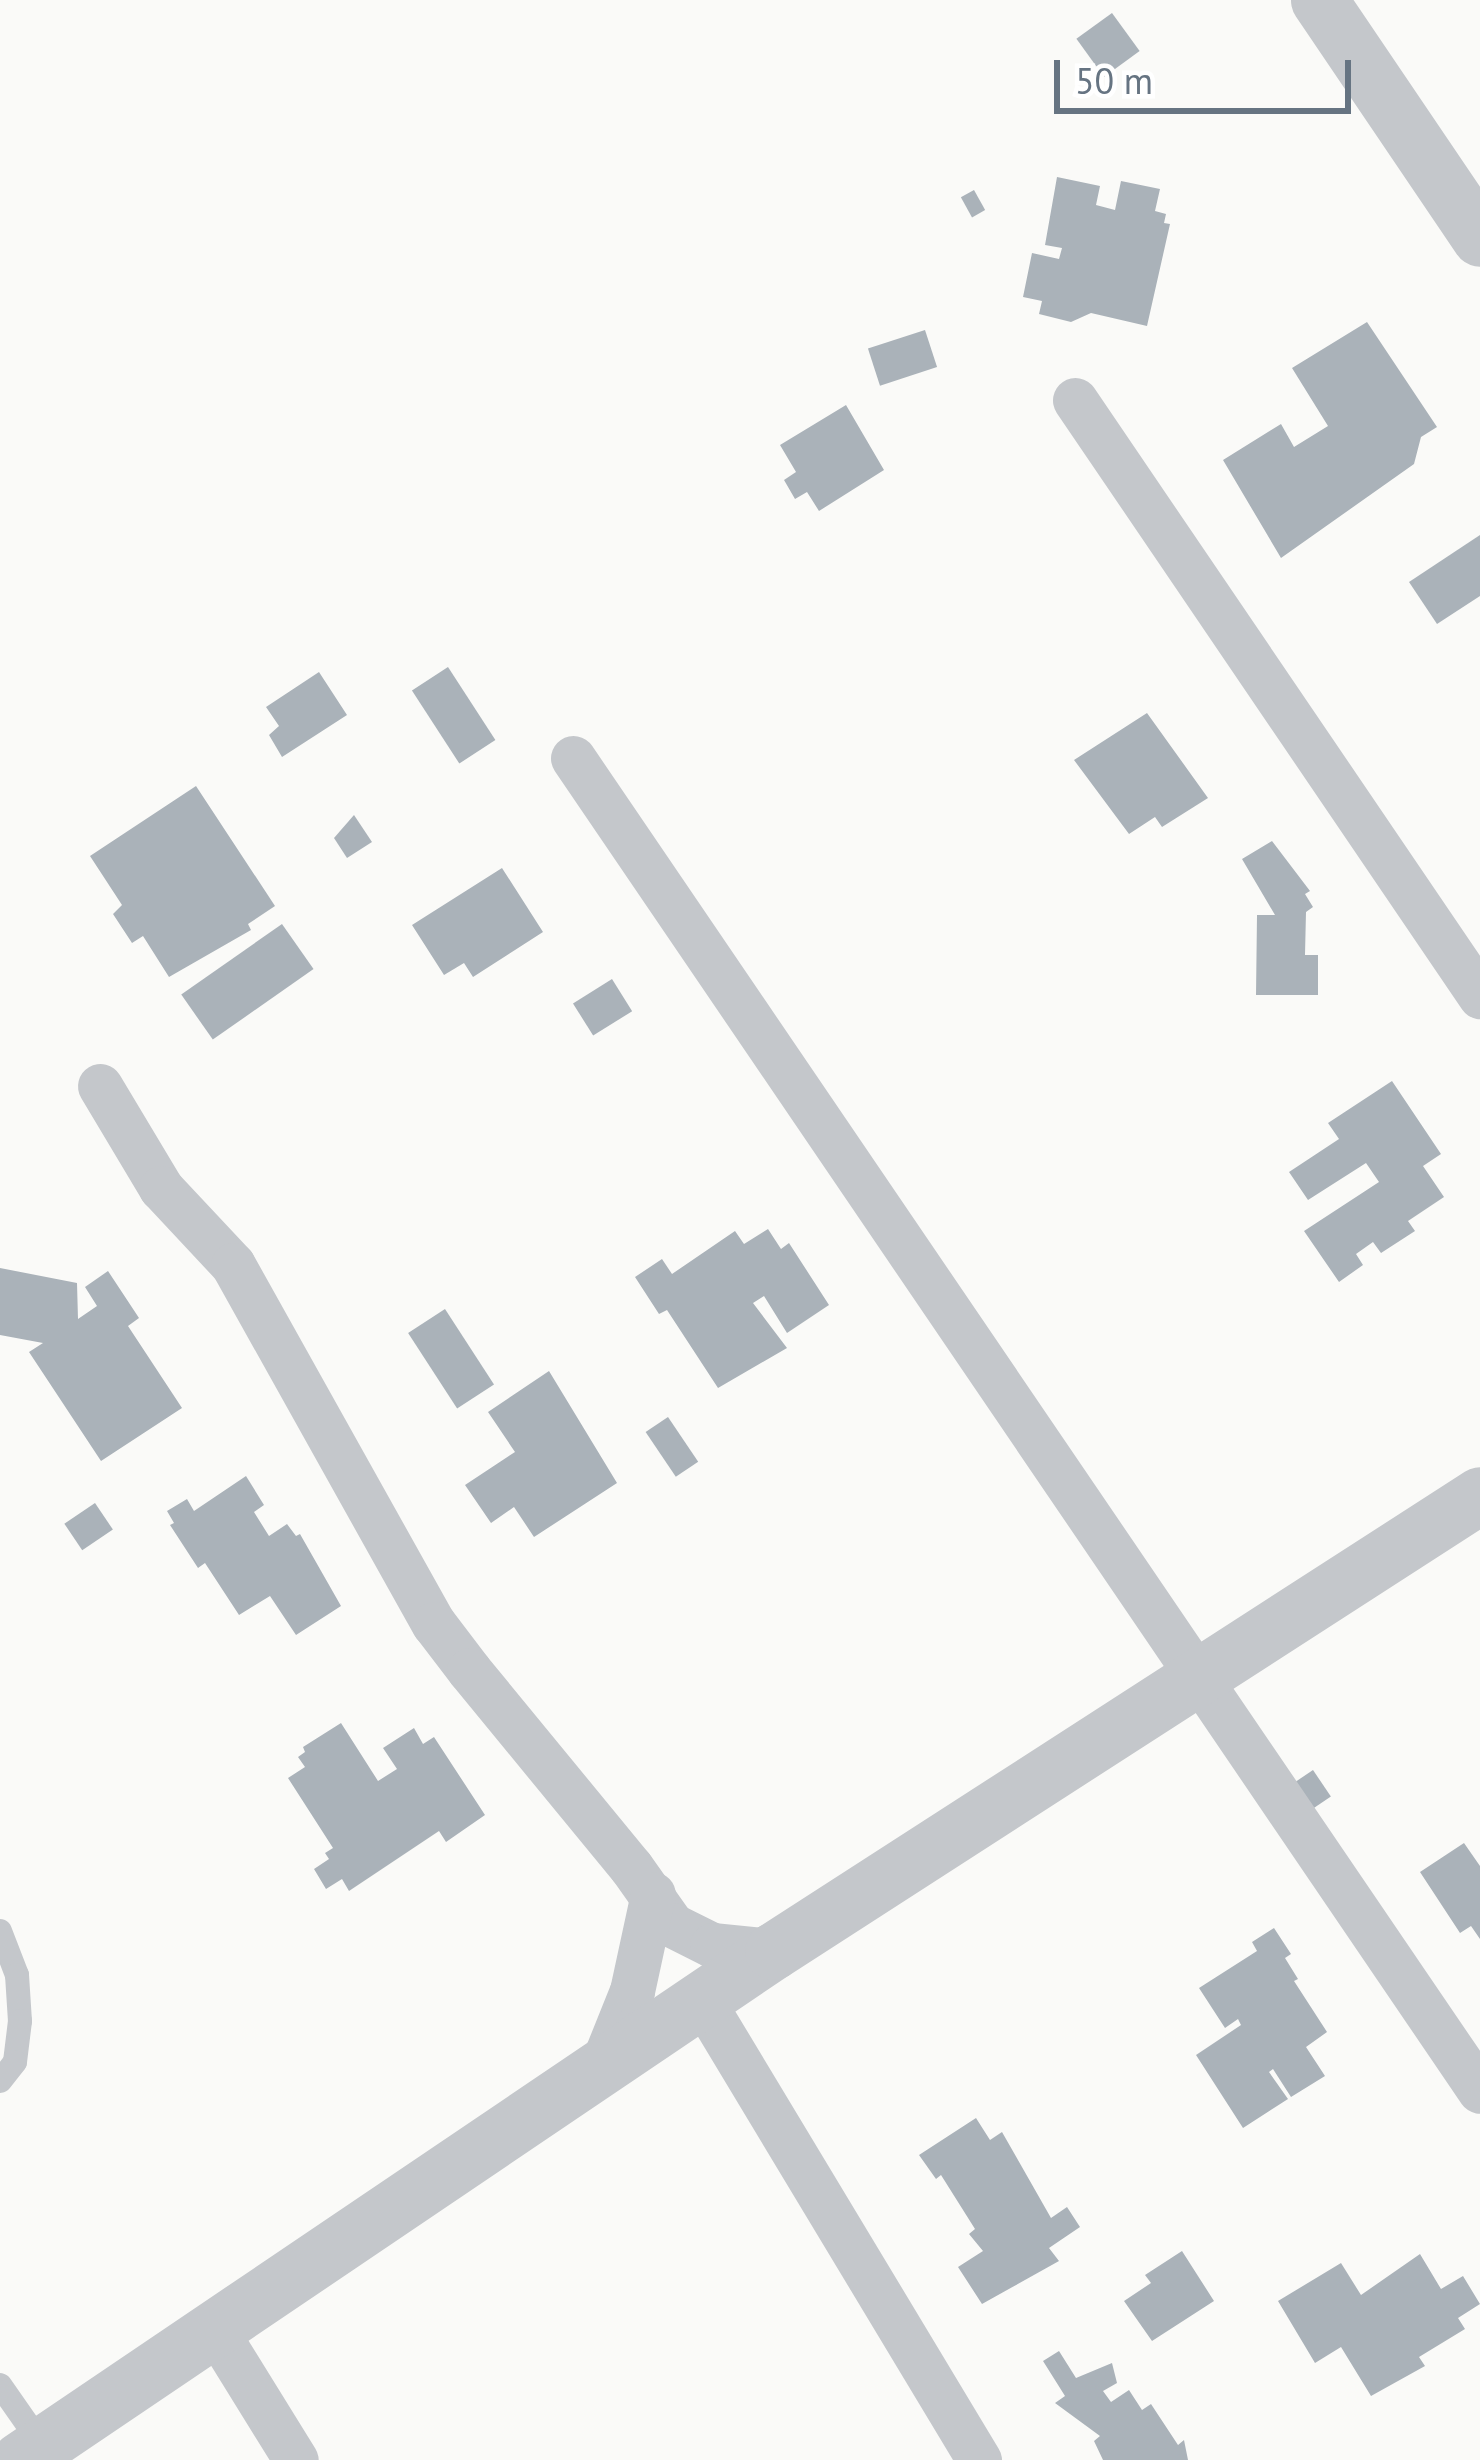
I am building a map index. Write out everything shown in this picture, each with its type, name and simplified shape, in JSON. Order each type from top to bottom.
[{"type":"street","points":[[1319,0],[1480,238]]},
{"type":"street","points":[[1075,400],[1480,996]]},
{"type":"street","points":[[573,758],[1480,2091]]},
{"type":"street","points":[[100,1086],[161,1188],[233,1265],[434,1624],[653,1894],[672,1925],[712,1945],[773,1951]]},
{"type":"street","points":[[32,2452],[773,1951],[1480,1495]]},
{"type":"street","points":[[601,2068],[632,1991],[653,1894]]},
{"type":"street","points":[[703,2000],[979,2460]]},
{"type":"street","points":[[214,2328],[296,2460]]},
{"type":"lane","points":[[0,1931],[17,1976],[20,2021],[15,2062],[0,2081]]},
{"type":"lane","points":[[0,2385],[32,2452]]},
{"type":"building","points":[[1112,13],[1140,51],[1104,77],[1076,39]]},
{"type":"building","points":[[1057,177],[1100,186],[1096,205],[1115,210],[1121,181],[1160,189],[1155,211],[1166,214],[1164,223],[1170,224],[1147,326],[1091,313],[1071,322],[1039,314],[1042,301],[1023,297],[1032,253],[1059,259],[1062,248],[1045,245]]},
{"type":"building","points":[[974,190],[985,210],[972,217],[961,197]]},
{"type":"building","points":[[1367,322],[1437,427],[1421,437],[1414,464],[1281,558],[1223,460],[1281,424],[1294,447],[1328,426],[1292,368]]},
{"type":"building","points":[[925,330],[937,367],[880,386],[868,349]]},
{"type":"building","points":[[846,405],[884,470],[819,511],[807,492],[795,499],[784,480],[796,472],[780,445]]},
{"type":"building","points":[[1480,535],[1480,596],[1437,624],[1409,582]]},
{"type":"building","points":[[448,667],[495,740],[459,763],[412,690]]},
{"type":"building","points":[[319,672],[347,715],[282,757],[269,735],[279,726],[266,707]]},
{"type":"building","points":[[1147,713],[1208,798],[1162,827],[1155,817],[1129,834],[1074,760]]},
{"type":"building","points":[[196,786],[275,906],[248,924],[251,930],[169,977],[143,936],[132,943],[113,914],[122,905],[90,856]]},
{"type":"building","points":[[354,815],[372,842],[347,858],[334,838]]},
{"type":"building","points":[[1272,841],[1310,891],[1305,894],[1313,907],[1306,912],[1305,955],[1318,955],[1318,995],[1256,995],[1257,915],[1275,915],[1242,859]]},
{"type":"building","points":[[502,868],[543,932],[473,977],[464,963],[444,975],[412,925]]},
{"type":"building","points":[[282,924],[314,969],[213,1040],[181,995]]},
{"type":"building","points":[[612,979],[632,1011],[593,1036],[573,1003]]},
{"type":"building","points":[[1392,1081],[1441,1154],[1423,1166],[1444,1197],[1408,1221],[1415,1231],[1381,1253],[1373,1242],[1356,1254],[1363,1265],[1339,1282],[1304,1231],[1379,1182],[1366,1163],[1308,1200],[1289,1172],[1339,1139],[1328,1123]]},
{"type":"building","points":[[768,1229],[781,1249],[789,1243],[829,1305],[787,1333],[764,1296],[753,1303],[787,1348],[718,1388],[667,1310],[659,1314],[635,1277],[662,1259],[672,1274],[735,1231],[744,1244]]},
{"type":"building","points":[[0,1268],[77,1283],[78,1319],[97,1306],[85,1287],[108,1271],[139,1318],[128,1326],[182,1408],[101,1461],[29,1352],[43,1343],[0,1335]]},
{"type":"building","points":[[445,1309],[494,1384],[457,1408],[408,1333]]},
{"type":"building","points":[[549,1371],[617,1483],[534,1537],[514,1507],[491,1523],[465,1485],[515,1452],[488,1412]]},
{"type":"building","points":[[668,1417],[698,1462],[676,1477],[646,1432]]},
{"type":"building","points":[[246,1476],[264,1505],[254,1512],[269,1536],[287,1524],[296,1536],[300,1534],[341,1606],[296,1635],[270,1596],[239,1615],[205,1563],[198,1568],[170,1525],[174,1523],[167,1511],[187,1499],[194,1511]]},
{"type":"building","points":[[95,1503],[113,1530],[82,1550],[64,1524]]},
{"type":"building","points":[[341,1723],[378,1781],[397,1769],[383,1748],[414,1728],[423,1744],[434,1737],[485,1815],[446,1842],[439,1831],[349,1891],[342,1879],[326,1889],[314,1869],[329,1859],[325,1853],[333,1848],[288,1778],[305,1767],[298,1757],[305,1752],[303,1747]]},
{"type":"building","points":[[1313,1770],[1331,1797],[1304,1815],[1286,1788]]},
{"type":"building","points":[[1464,1843],[1480,1866],[1480,1939],[1471,1926],[1460,1933],[1420,1872]]},
{"type":"building","points":[[1274,1928],[1291,1954],[1285,1958],[1298,1979],[1294,1981],[1327,2032],[1306,2047],[1325,2076],[1291,2097],[1273,2069],[1269,2072],[1288,2099],[1243,2128],[1196,2055],[1241,2025],[1238,2019],[1225,2028],[1199,1988],[1257,1951],[1252,1942]]},
{"type":"building","points":[[976,2118],[990,2140],[1002,2132],[1051,2218],[1067,2207],[1080,2227],[1049,2248],[1059,2261],[982,2304],[958,2267],[983,2251],[969,2234],[975,2229],[941,2175],[936,2179],[919,2155]]},
{"type":"building","points":[[1182,2251],[1214,2301],[1152,2341],[1124,2301],[1151,2283],[1145,2275]]},
{"type":"building","points":[[1420,2254],[1441,2289],[1463,2276],[1480,2304],[1458,2318],[1465,2329],[1419,2357],[1425,2366],[1371,2396],[1341,2347],[1315,2363],[1278,2301],[1341,2263],[1361,2295]]},
{"type":"building","points":[[1059,2351],[1076,2378],[1112,2363],[1117,2383],[1103,2391],[1111,2402],[1129,2390],[1142,2410],[1151,2404],[1178,2445],[1184,2440],[1188,2460],[1103,2460],[1094,2441],[1100,2436],[1055,2403],[1065,2396],[1043,2361]]}]
